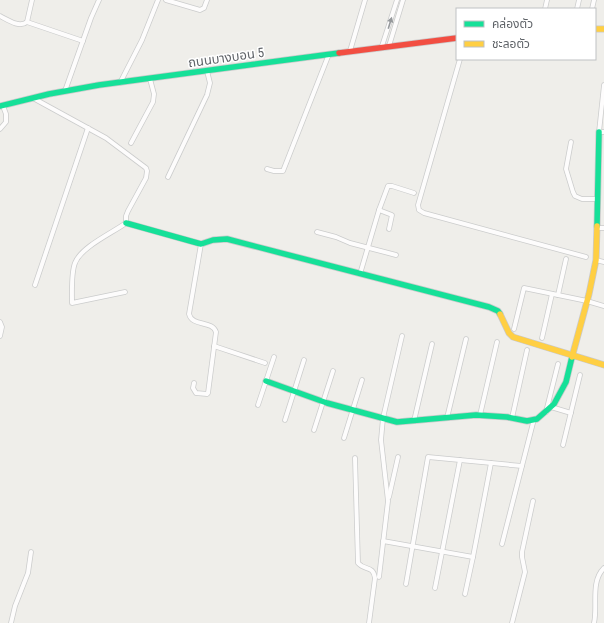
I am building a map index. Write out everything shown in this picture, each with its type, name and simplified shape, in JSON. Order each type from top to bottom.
[{"type":"street","points":[[0,16],[22,25],[27,22],[32,0]]},
{"type":"street","points":[[65,92],[99,0]]},
{"type":"street","points":[[120,83],[142,40],[158,0]]},
{"type":"street","points":[[166,0],[200,10],[204,8],[207,0]]},
{"type":"street","points":[[350,51],[365,0]]},
{"type":"street","points":[[382,46],[397,0]]},
{"type":"street","points":[[389,46],[403,0]]},
{"type":"street","points":[[27,22],[83,41]]},
{"type":"street","name":"ถนนบางบอน 5","points":[[1,106],[45,95],[120,83],[382,46],[456,38]]},
{"type":"street","points":[[267,168],[274,171],[283,171],[329,54]]},
{"type":"street","points":[[460,60],[417,194],[419,210],[424,213],[586,257]]},
{"type":"street","points":[[168,177],[207,95],[210,83],[207,71]]},
{"type":"street","points":[[131,143],[153,102],[154,94],[150,79]]},
{"type":"street","points":[[266,381],[323,402],[398,422],[480,416],[512,418],[527,421],[546,412],[561,393],[566,382],[596,260],[604,85]]},
{"type":"street","points":[[33,98],[116,144],[146,168],[146,178],[134,198],[126,216],[126,224]]},
{"type":"street","points":[[0,129],[6,122],[6,114],[1,106]]},
{"type":"street","points":[[35,285],[88,128]]},
{"type":"street","points":[[571,142],[566,169],[573,192],[575,196],[582,199],[598,199]]},
{"type":"street","points":[[360,274],[379,210],[388,186],[417,194]]},
{"type":"street","points":[[379,210],[392,215],[389,229]]},
{"type":"street","points":[[125,292],[72,303],[74,268],[78,256],[88,247],[126,224],[199,244],[213,240],[227,239],[493,309],[498,311],[509,332],[513,336],[604,365]]},
{"type":"street","points":[[597,228],[604,228]]},
{"type":"street","points":[[317,232],[396,255]]},
{"type":"street","points":[[194,383],[193,388],[196,393],[208,393],[216,332],[212,327],[192,321],[189,314],[199,244]]},
{"type":"street","points":[[558,295],[566,259]]},
{"type":"street","points":[[596,260],[604,262]]},
{"type":"street","points":[[514,329],[524,288],[604,306]]},
{"type":"street","points":[[542,338],[552,294]]},
{"type":"street","points":[[0,322],[2,328],[0,336]]},
{"type":"street","points":[[388,501],[381,440],[383,418],[402,336]]},
{"type":"street","points":[[447,418],[466,340]]},
{"type":"street","points":[[480,416],[497,342]]},
{"type":"street","points":[[414,421],[432,344]]},
{"type":"street","points":[[214,346],[265,362]]},
{"type":"street","points":[[512,418],[527,350]]},
{"type":"street","points":[[258,405],[274,357]]},
{"type":"street","points":[[286,420],[304,360]]},
{"type":"street","points":[[546,412],[558,364]]},
{"type":"street","points":[[314,430],[333,370]]},
{"type":"street","points":[[563,445],[580,375]]},
{"type":"street","points":[[344,438],[362,380]]},
{"type":"street","points":[[551,407],[571,413]]},
{"type":"street","points":[[502,544],[534,419]]},
{"type":"street","points":[[379,577],[388,501],[398,457]]},
{"type":"street","points":[[406,584],[428,457],[522,466]]},
{"type":"street","points":[[355,458],[357,559],[359,566],[372,569],[375,573],[370,623]]},
{"type":"street","points":[[435,588],[460,460]]},
{"type":"street","points":[[465,594],[491,463]]},
{"type":"street","points":[[512,623],[525,572],[522,552],[533,502]]},
{"type":"street","points":[[383,541],[473,557]]},
{"type":"street","points":[[11,623],[15,606],[28,573],[31,552]]},
{"type":"street","points":[[594,623],[596,612],[595,588],[604,568]]},
{"type":"traffic: fast","points":[[0,106],[49,94],[99,85],[339,53]]},
{"type":"traffic: fast","points":[[597,226],[599,132]]},
{"type":"traffic: fast","points":[[126,223],[201,244],[213,240],[227,239],[489,307],[498,311],[500,314]]},
{"type":"traffic: fast","points":[[266,381],[327,403],[397,422],[476,415],[507,417],[527,421],[537,419],[554,404],[566,382],[572,357]]},
{"type":"traffic: slow","points":[[596,29],[604,29]]},
{"type":"traffic: slow","points":[[572,357],[589,294],[596,260],[597,226]]},
{"type":"traffic: slow","points":[[500,314],[509,333],[513,337],[604,365]]},
{"type":"traffic: jam","points":[[339,53],[456,38]]}]
